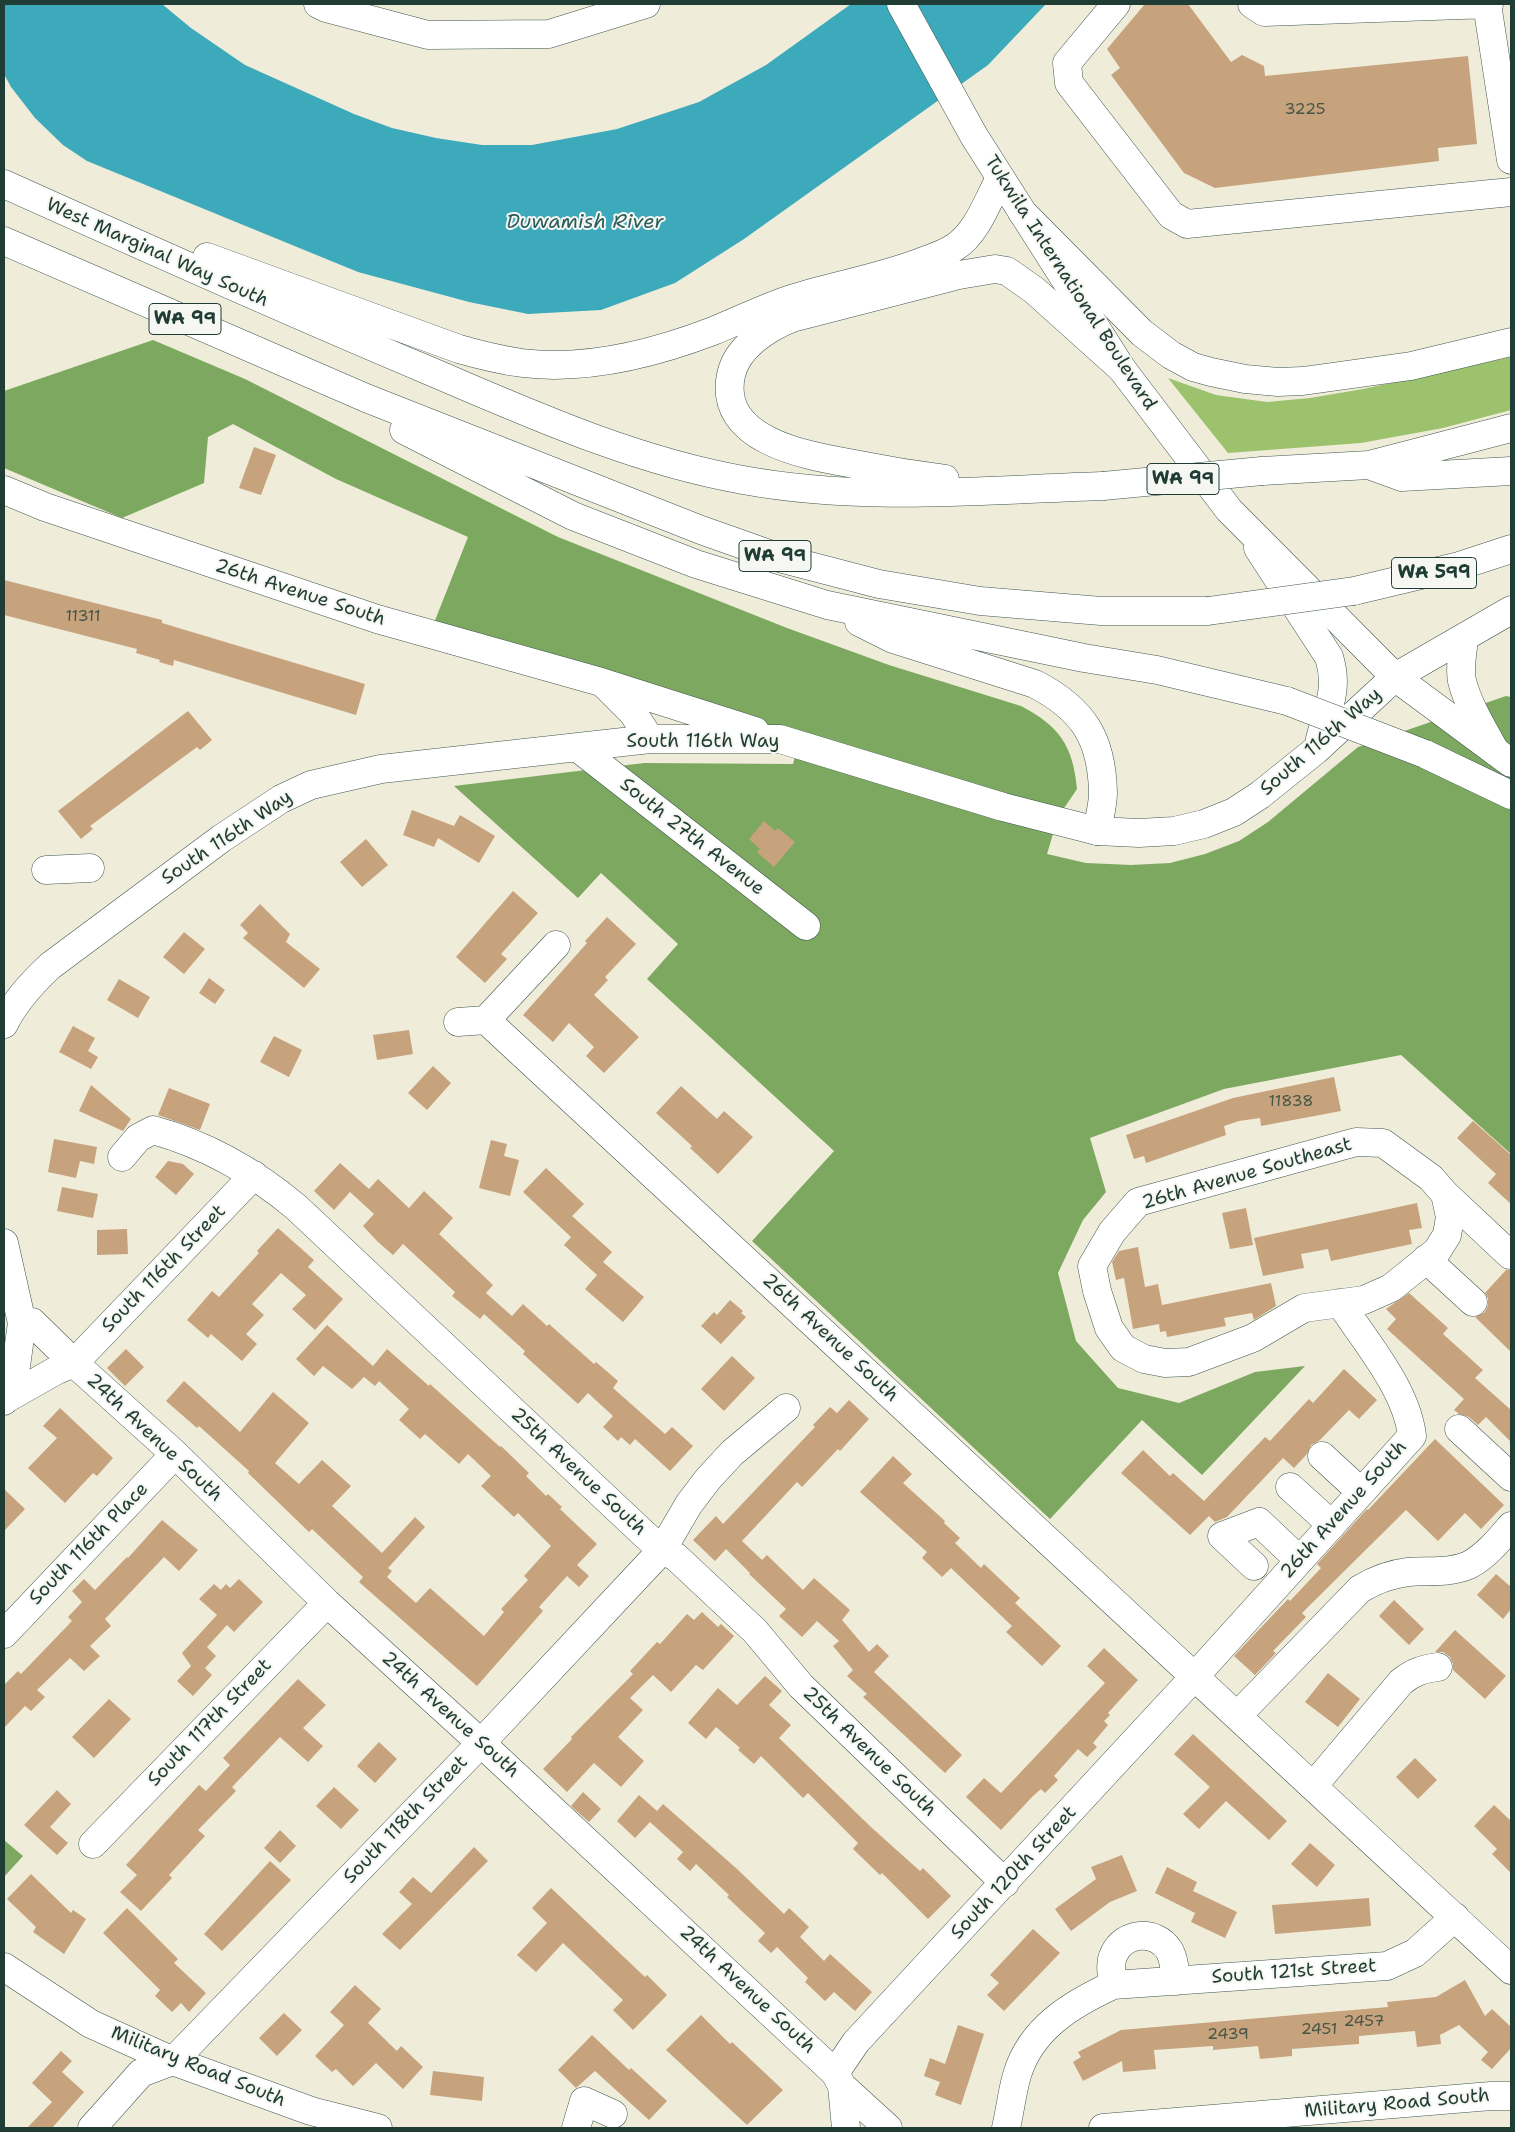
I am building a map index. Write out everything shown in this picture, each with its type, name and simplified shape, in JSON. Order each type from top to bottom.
[{"type":"main road","points":[[318,4],[326,8],[428,36],[549,34],[646,4]]},
{"type":"main road","name":"Tukwila International Boulevard","points":[[901,4],[974,136],[1122,369],[1229,510],[1396,677],[1503,757]]},
{"type":"main road","points":[[1116,4],[1067,63],[1069,83],[1171,215],[1187,224],[1511,192]]},
{"type":"main road","points":[[1252,4],[1264,12],[1488,4],[1511,160]]},
{"type":"main road","points":[[4,184],[94,214],[451,347],[523,363],[559,365],[623,358],[660,350],[793,298],[900,270],[937,255],[955,247],[968,236],[1000,178]]},
{"type":"main road","name":"West Marginal Way South","points":[[4,184],[310,321],[610,446],[667,463],[743,480],[822,492],[920,494],[1010,489]]},
{"type":"main road","points":[[1022,212],[1142,333],[1171,355],[1193,367],[1211,372],[1245,379],[1278,382],[1303,381],[1411,366],[1511,342]]},
{"type":"main road","name":"WA 99","points":[[4,240],[366,398],[701,530],[783,559],[879,584],[980,601],[1100,611],[1208,611],[1354,591]]},
{"type":"main road","points":[[1010,489],[903,473],[810,456],[786,449],[752,431],[739,417],[730,393],[732,368],[742,352],[757,337],[776,324],[792,318],[959,275],[995,269],[1007,271],[1034,290],[1122,369]]},
{"type":"main road","points":[[366,398],[397,426],[572,516],[696,564],[827,606],[1084,658],[1157,670],[1287,701],[1425,754],[1511,795]]},
{"type":"main road","points":[[1369,465],[1511,428]]},
{"type":"main road","points":[[1369,465],[1402,477],[1511,471]]},
{"type":"main road","name":"WA 99","points":[[1010,489],[1103,486],[1262,471],[1369,465]]},
{"type":"main road","name":"26th Avenue South","points":[[4,490],[45,507],[377,619],[601,682],[780,739]]},
{"type":"main road","points":[[1245,528],[1329,656],[1334,672],[1334,689],[1316,750]]},
{"type":"main road","name":"WA 599","points":[[1354,591],[1459,566],[1511,549]]},
{"type":"main road","points":[[827,606],[893,639],[1035,684],[1056,695],[1067,704],[1096,742],[1100,760],[1103,794],[1097,831]]},
{"type":"main road","name":"South 116th Way","points":[[4,1024],[11,1010],[32,984],[69,950],[222,838],[281,799],[311,785],[381,769],[650,739],[780,739],[1003,807],[1097,831],[1174,832],[1204,824],[1234,812],[1260,795],[1316,750],[1396,677],[1511,610]]},
{"type":"main road","points":[[1464,638],[1461,664],[1462,680],[1471,704],[1503,757]]},
{"type":"main road","name":"26th Avenue South","points":[[601,682],[633,713],[650,739]]},
{"type":"main road","name":"South 27th Avenue","points":[[578,748],[806,926]]},
{"type":"main road","points":[[46,870],[90,868]]},
{"type":"main road","points":[[458,1022],[486,1020],[556,945]]},
{"type":"main road","name":"26th Avenue South","points":[[486,1020],[1196,1675],[1511,1970]]},
{"type":"main road","name":"25th Avenue South","points":[[122,1157],[138,1138],[153,1130],[181,1137],[217,1153],[270,1185],[296,1207],[662,1550],[676,1557],[755,1631],[801,1686],[1005,1883]]},
{"type":"main road","name":"26th Avenue Southeast","points":[[1356,1142],[1383,1143],[1431,1178],[1445,1194],[1450,1217],[1447,1235],[1437,1251],[1390,1288],[1364,1300],[1304,1308],[1253,1338],[1189,1362],[1165,1363],[1144,1359],[1123,1348],[1109,1328],[1097,1292],[1092,1266],[1112,1232],[1138,1202],[1356,1142]]},
{"type":"main road","name":"South 116th Street","points":[[74,1364],[254,1174]]},
{"type":"main road","points":[[1445,1194],[1510,1255]]},
{"type":"main road","points":[[4,1243],[22,1323],[16,1366],[4,1400]]},
{"type":"main road","points":[[1426,1259],[1473,1302]]},
{"type":"main road","name":"26th Avenue South","points":[[1196,1675],[1412,1436],[1410,1418],[1401,1395],[1340,1303]]},
{"type":"main road","name":"24th Avenue South","points":[[22,1323],[32,1322],[74,1364],[175,1454],[326,1603],[481,1743],[839,2079],[888,2128]]},
{"type":"main road","points":[[4,1400],[57,1370],[74,1364]]},
{"type":"main road","name":"South 118th Street","points":[[92,2128],[141,2073],[173,2061],[481,1743],[662,1550],[689,1504],[708,1479],[732,1453],[786,1408]]},
{"type":"main road","points":[[1459,1429],[1511,1477]]},
{"type":"main road","name":"South 116th Place","points":[[4,1634],[175,1454]]},
{"type":"main road","points":[[1322,1456],[1361,1492]]},
{"type":"main road","points":[[1290,1487],[1332,1525]]},
{"type":"main road","points":[[1254,1566],[1222,1536],[1258,1522],[1299,1560]]},
{"type":"main road","points":[[1238,1715],[1360,1589],[1377,1580],[1391,1576],[1409,1572],[1442,1572],[1470,1564],[1485,1554],[1511,1526]]},
{"type":"main road","name":"South 117th Street","points":[[92,1844],[326,1603]]},
{"type":"main road","points":[[1314,1785],[1401,1682],[1411,1673],[1438,1667]]},
{"type":"main road","name":"South 120th Street","points":[[839,2079],[856,2042],[1196,1675]]},
{"type":"main road","name":"South 121st Street","points":[[1006,2128],[1017,2074],[1030,2047],[1051,2021],[1080,2001],[1113,1985],[1387,1966],[1415,1953],[1455,1917]]},
{"type":"main road","points":[[1113,1985],[1111,1968],[1113,1955],[1120,1944],[1130,1938],[1141,1935],[1150,1936],[1168,1950],[1176,1980]]},
{"type":"main road","name":"Military Road South","points":[[4,1967],[91,2024],[173,2061],[311,2111],[378,2128]]},
{"type":"main road","points":[[839,2079],[846,2128]]},
{"type":"main road","name":"Military Road South","points":[[1103,2128],[1339,2119],[1491,2096],[1511,2096]]},
{"type":"main road","points":[[576,2128],[584,2101],[613,2114]]},
{"type":"green space","points":[[153,340],[245,379],[558,537],[787,628],[889,665],[1021,706],[1045,721],[1062,738],[1072,760],[1075,774],[1077,789],[1058,817],[1047,854],[1086,863],[1131,865],[1170,863],[1205,854],[1239,841],[1268,822],[1358,747],[1506,696],[1511,697],[1511,1154],[1401,1055],[1224,1089],[1090,1138],[1106,1192],[1083,1220],[1058,1273],[1076,1341],[1118,1388],[1179,1403],[1255,1372],[1305,1366],[1202,1475],[1142,1420],[1050,1519],[752,1241],[834,1151],[647,979],[678,944],[601,873],[578,898],[454,786],[644,763],[793,764],[800,738],[432,628],[468,537],[336,479],[233,424],[208,437],[204,483],[122,518],[4,468],[4,391]]},
{"type":"green space","points":[[1511,357],[1511,410],[1443,428],[1361,443],[1228,453],[1168,378],[1216,395],[1267,402],[1310,398],[1363,389]]},
{"type":"green space","points":[[4,1840],[23,1856],[4,1877]]},
{"type":"water","name":"Duwamish River","points":[[4,4],[162,4],[191,28],[245,65],[354,114],[392,128],[436,138],[482,145],[532,145],[617,129],[699,102],[766,65],[851,4],[1046,4],[988,65],[744,239],[675,283],[601,310],[528,314],[469,302],[358,272],[87,161],[63,145],[35,118],[11,87],[4,74]]},
{"type":"building","points":[[1145,4],[1188,4],[1231,62],[1242,55],[1264,66],[1265,76],[1468,56],[1477,144],[1438,148],[1439,161],[1215,188],[1184,173],[1111,75],[1120,68],[1107,49]]},
{"type":"building","points":[[254,447],[276,455],[261,495],[239,488]]},
{"type":"building","points":[[4,580],[162,620],[162,623],[365,684],[356,715],[174,660],[173,666],[159,662],[160,660],[136,653],[137,649],[4,615]]},
{"type":"building","points":[[188,711],[212,740],[200,750],[197,747],[90,826],[93,829],[81,839],[58,811]]},
{"type":"building","points":[[412,810],[454,826],[460,815],[495,836],[479,863],[438,838],[434,847],[403,835]]},
{"type":"building","points":[[764,821],[775,831],[778,828],[795,842],[774,867],[757,852],[760,849],[749,839]]},
{"type":"building","points":[[366,839],[388,865],[362,887],[340,862]]},
{"type":"building","points":[[513,891],[538,913],[501,954],[507,959],[485,983],[456,957]]},
{"type":"building","points":[[260,904],[290,934],[286,942],[320,969],[304,988],[243,938],[248,933],[240,925]]},
{"type":"building","points":[[607,917],[636,944],[605,977],[608,980],[594,995],[639,1037],[604,1073],[586,1056],[594,1047],[569,1023],[553,1042],[523,1015],[587,943],[585,941]]},
{"type":"building","points":[[184,932],[205,949],[184,974],[163,957]]},
{"type":"building","points":[[209,978],[225,990],[215,1004],[199,993]]},
{"type":"building","points":[[119,979],[150,997],[138,1018],[107,1000]]},
{"type":"building","points":[[73,1026],[95,1038],[88,1051],[98,1057],[91,1069],[59,1052]]},
{"type":"building","points":[[409,1030],[413,1054],[377,1060],[373,1035]]},
{"type":"building","points":[[274,1036],[302,1050],[289,1077],[260,1062]]},
{"type":"building","points":[[433,1066],[451,1083],[427,1110],[408,1093]]},
{"type":"building","points":[[1334,1077],[1341,1111],[1261,1126],[1260,1118],[1239,1121],[1224,1126],[1226,1135],[1146,1163],[1144,1156],[1134,1159],[1126,1135],[1233,1098]]},
{"type":"building","points":[[91,1085],[131,1119],[123,1131],[79,1111]]},
{"type":"building","points":[[681,1086],[717,1119],[724,1111],[753,1137],[718,1174],[690,1148],[692,1146],[656,1113]]},
{"type":"building","points":[[169,1088],[210,1104],[200,1130],[158,1115]]},
{"type":"building","points":[[1473,1121],[1511,1155],[1511,1204],[1488,1183],[1496,1174],[1457,1138]]},
{"type":"building","points":[[54,1139],[97,1147],[94,1164],[80,1161],[76,1178],[48,1172]]},
{"type":"building","points":[[491,1140],[507,1144],[504,1156],[519,1160],[510,1196],[479,1188]]},
{"type":"building","points":[[168,1161],[183,1164],[194,1174],[176,1195],[155,1177]]},
{"type":"building","points":[[340,1163],[369,1189],[378,1179],[409,1208],[424,1191],[453,1218],[439,1234],[493,1285],[486,1293],[512,1316],[523,1304],[547,1326],[549,1324],[594,1364],[596,1362],[618,1381],[613,1388],[665,1434],[672,1427],[693,1446],[670,1471],[635,1439],[630,1445],[621,1437],[618,1441],[603,1427],[613,1416],[588,1393],[578,1404],[523,1354],[525,1351],[484,1314],[480,1319],[452,1296],[455,1292],[403,1244],[393,1255],[378,1242],[363,1226],[374,1214],[350,1192],[334,1210],[314,1191]]},
{"type":"building","points":[[546,1168],[584,1204],[572,1216],[612,1252],[603,1262],[644,1297],[623,1322],[585,1289],[597,1275],[564,1245],[571,1237],[523,1192]]},
{"type":"building","points":[[62,1187],[98,1194],[93,1218],[57,1211]]},
{"type":"building","points":[[1417,1203],[1422,1228],[1409,1230],[1412,1244],[1331,1261],[1328,1249],[1301,1254],[1304,1268],[1263,1276],[1254,1238]]},
{"type":"building","points":[[1246,1208],[1253,1245],[1230,1249],[1222,1213]]},
{"type":"building","points":[[278,1228],[314,1260],[308,1267],[343,1299],[315,1330],[292,1309],[306,1295],[281,1273],[252,1304],[264,1315],[246,1334],[257,1344],[242,1361],[211,1334],[208,1338],[187,1320],[212,1291],[219,1297],[259,1253],[257,1251]]},
{"type":"building","points":[[127,1229],[128,1254],[97,1255],[97,1230]]},
{"type":"building","points":[[1138,1247],[1145,1287],[1158,1284],[1162,1305],[1271,1283],[1276,1306],[1254,1320],[1252,1313],[1224,1318],[1226,1326],[1167,1337],[1166,1331],[1160,1332],[1159,1324],[1133,1329],[1124,1278],[1116,1280],[1112,1262],[1119,1251]]},
{"type":"building","points":[[1506,1270],[1511,1270],[1511,1352],[1475,1317],[1485,1312],[1488,1298],[1485,1293]]},
{"type":"building","points":[[1409,1293],[1448,1328],[1443,1334],[1483,1370],[1475,1378],[1511,1410],[1511,1442],[1486,1417],[1478,1425],[1469,1417],[1459,1414],[1454,1410],[1464,1399],[1387,1329],[1396,1319],[1386,1309]]},
{"type":"building","points":[[730,1300],[743,1311],[741,1313],[746,1317],[721,1344],[701,1326],[714,1312],[717,1315]]},
{"type":"building","points":[[327,1325],[373,1366],[387,1349],[501,1446],[529,1473],[526,1476],[546,1496],[548,1494],[562,1507],[560,1509],[597,1544],[577,1565],[589,1576],[579,1587],[567,1576],[539,1607],[543,1611],[477,1686],[359,1582],[363,1577],[312,1529],[309,1532],[248,1473],[249,1471],[199,1426],[197,1428],[166,1401],[184,1381],[240,1432],[273,1392],[309,1423],[275,1463],[299,1484],[322,1460],[351,1486],[332,1506],[382,1553],[415,1517],[425,1527],[388,1568],[392,1571],[387,1577],[416,1603],[430,1588],[484,1636],[504,1612],[501,1609],[528,1580],[524,1576],[551,1546],[518,1513],[514,1517],[481,1486],[491,1476],[468,1454],[459,1464],[425,1434],[420,1439],[399,1420],[409,1409],[379,1381],[375,1386],[364,1377],[352,1389],[323,1366],[314,1376],[296,1359]]},
{"type":"building","points":[[126,1349],[144,1367],[125,1386],[107,1368]]},
{"type":"building","points":[[732,1356],[755,1378],[724,1411],[701,1389]]},
{"type":"building","points":[[1344,1369],[1377,1400],[1359,1419],[1349,1410],[1319,1441],[1311,1445],[1307,1454],[1294,1468],[1283,1458],[1227,1517],[1215,1522],[1209,1516],[1190,1535],[1121,1473],[1143,1450],[1170,1476],[1173,1473],[1204,1501],[1265,1437],[1270,1441],[1309,1399],[1313,1403]]},
{"type":"building","points":[[849,1400],[869,1419],[840,1451],[838,1449],[802,1487],[797,1482],[742,1541],[762,1560],[767,1555],[803,1590],[814,1578],[850,1610],[842,1620],[869,1652],[877,1644],[889,1656],[874,1672],[962,1755],[945,1773],[863,1697],[867,1694],[847,1676],[853,1670],[833,1646],[839,1641],[817,1621],[802,1637],[779,1616],[786,1609],[726,1549],[715,1561],[693,1540],[716,1516],[723,1524],[815,1427],[813,1425],[830,1407],[837,1413]]},
{"type":"building","points":[[60,1408],[113,1458],[97,1476],[93,1473],[65,1503],[28,1468],[57,1438],[43,1426]]},
{"type":"building","points":[[1435,1439],[1504,1505],[1481,1529],[1465,1513],[1438,1541],[1406,1510],[1302,1613],[1306,1617],[1273,1651],[1276,1653],[1255,1675],[1234,1656],[1288,1599],[1290,1601],[1321,1568],[1317,1564]]},
{"type":"building","points":[[893,1456],[912,1474],[903,1483],[945,1521],[944,1523],[960,1538],[955,1543],[981,1568],[984,1564],[1020,1598],[1015,1603],[1061,1646],[1042,1666],[1006,1632],[1012,1626],[951,1568],[942,1577],[922,1558],[927,1552],[860,1492]]},
{"type":"building","points":[[4,1489],[25,1509],[4,1531]]},
{"type":"building","points":[[162,1520],[198,1550],[179,1571],[164,1557],[105,1619],[111,1626],[90,1646],[100,1656],[84,1671],[70,1658],[37,1690],[45,1697],[31,1711],[25,1706],[4,1728],[4,1685],[18,1671],[21,1674],[72,1621],[68,1617],[82,1602],[72,1591],[84,1579],[95,1590],[128,1558]]},
{"type":"building","points":[[1496,1574],[1511,1587],[1511,1609],[1503,1619],[1477,1595]]},
{"type":"building","points":[[239,1579],[263,1602],[234,1632],[227,1625],[207,1647],[216,1656],[205,1668],[212,1675],[193,1696],[177,1681],[191,1666],[182,1653],[217,1615],[199,1599],[214,1584],[221,1590],[226,1584],[230,1588]]},
{"type":"building","points":[[1394,1600],[1424,1629],[1409,1645],[1379,1616]]},
{"type":"building","points":[[702,1612],[718,1627],[721,1624],[734,1636],[703,1670],[696,1665],[671,1692],[653,1675],[630,1698],[643,1710],[618,1737],[644,1761],[621,1787],[594,1763],[567,1792],[543,1769],[572,1739],[571,1737],[633,1674],[630,1671],[657,1642],[660,1644],[687,1614],[694,1620]]},
{"type":"building","points":[[1455,1630],[1506,1676],[1485,1699],[1453,1670],[1450,1657],[1443,1652],[1435,1652]]},
{"type":"building","points":[[1104,1648],[1138,1680],[1108,1713],[1110,1715],[1104,1721],[1108,1725],[1093,1743],[1097,1747],[1087,1757],[1078,1749],[1054,1776],[1058,1780],[1045,1793],[1041,1789],[1033,1796],[1001,1830],[966,1797],[984,1778],[1001,1793],[1105,1683],[1087,1666]]},
{"type":"building","points":[[1328,1673],[1360,1699],[1338,1727],[1305,1702]]},
{"type":"building","points":[[765,1676],[782,1691],[769,1705],[791,1725],[779,1738],[872,1828],[920,1871],[923,1868],[951,1896],[928,1919],[882,1873],[880,1875],[853,1849],[858,1843],[808,1793],[803,1798],[761,1756],[754,1764],[738,1750],[740,1748],[716,1727],[706,1739],[688,1723],[718,1688],[737,1705]]},
{"type":"building","points":[[298,1679],[326,1705],[303,1728],[323,1746],[308,1762],[280,1737],[232,1787],[236,1791],[198,1830],[205,1836],[169,1875],[172,1878],[141,1911],[120,1892],[137,1875],[126,1865],[199,1785],[206,1791],[230,1765],[223,1758]]},
{"type":"building","points":[[109,1699],[131,1719],[94,1758],[72,1737]]},
{"type":"building","points":[[1193,1734],[1287,1821],[1269,1840],[1226,1801],[1199,1829],[1183,1814],[1210,1787],[1174,1754]]},
{"type":"building","points":[[379,1742],[397,1759],[375,1783],[357,1766]]},
{"type":"building","points":[[1415,1758],[1437,1780],[1418,1799],[1396,1777]]},
{"type":"building","points":[[334,1787],[359,1810],[341,1829],[316,1806]]},
{"type":"building","points":[[57,1790],[71,1804],[50,1827],[68,1843],[57,1855],[24,1825]]},
{"type":"building","points":[[583,1792],[601,1809],[589,1822],[571,1806]]},
{"type":"building","points":[[639,1795],[657,1811],[663,1804],[736,1868],[784,1914],[789,1908],[809,1927],[800,1937],[824,1961],[830,1954],[872,1992],[855,2011],[834,1992],[825,2001],[805,1982],[808,1978],[777,1947],[771,1953],[758,1941],[765,1933],[696,1864],[690,1871],[677,1859],[683,1852],[650,1822],[635,1838],[617,1821]]},
{"type":"building","points":[[1494,1805],[1511,1821],[1511,1873],[1492,1854],[1497,1849],[1474,1826]]},
{"type":"building","points":[[280,1830],[296,1846],[280,1863],[264,1848]]},
{"type":"building","points":[[1310,1843],[1335,1865],[1317,1887],[1291,1864]]},
{"type":"building","points":[[474,1847],[488,1861],[400,1950],[382,1934],[412,1904],[399,1892],[413,1877],[431,1893]]},
{"type":"building","points":[[1122,1855],[1137,1891],[1110,1902],[1071,1931],[1055,1909],[1096,1879],[1091,1867]]},
{"type":"building","points":[[270,1861],[291,1880],[222,1951],[204,1934]]},
{"type":"building","points":[[1167,1867],[1197,1882],[1193,1891],[1237,1912],[1225,1938],[1191,1922],[1195,1913],[1155,1893]]},
{"type":"building","points":[[31,1874],[71,1913],[73,1910],[86,1919],[64,1954],[33,1932],[36,1927],[7,1899]]},
{"type":"building","points":[[551,1888],[645,1977],[647,1975],[667,1995],[633,2030],[613,2010],[623,2000],[563,1943],[536,1972],[517,1955],[547,1923],[532,1908]]},
{"type":"building","points":[[1369,1898],[1371,1926],[1275,1934],[1272,1905]]},
{"type":"building","points":[[127,1908],[178,1959],[174,1963],[206,1993],[189,2012],[181,2003],[172,2012],[155,1996],[160,1990],[103,1933]]},
{"type":"building","points":[[1033,1929],[1060,1953],[1004,2011],[987,1995],[999,1983],[990,1975]]},
{"type":"building","points":[[1465,1980],[1485,2016],[1492,2009],[1511,2027],[1511,2048],[1492,2069],[1481,2060],[1488,2052],[1459,2025],[1440,2035],[1441,2044],[1417,2047],[1415,2031],[1359,2036],[1359,2044],[1292,2049],[1292,2056],[1260,2059],[1258,2046],[1213,2050],[1213,2046],[1154,2050],[1156,2069],[1123,2072],[1122,2061],[1083,2081],[1073,2062],[1081,2057],[1078,2052],[1121,2030],[1388,2007],[1387,2002],[1436,1997]]},
{"type":"building","points":[[355,1985],[381,2009],[368,2023],[397,2051],[401,2046],[423,2067],[403,2089],[376,2063],[353,2086],[336,2069],[332,2072],[315,2056],[344,2025],[330,2012]]},
{"type":"building","points":[[284,2013],[302,2030],[277,2056],[259,2038]]},
{"type":"building","points":[[701,2015],[730,2044],[732,2042],[783,2090],[747,2125],[666,2050]]},
{"type":"building","points":[[958,2025],[984,2034],[961,2105],[935,2095],[940,2082],[924,2076],[930,2058],[945,2064]]},
{"type":"building","points":[[592,2035],[629,2070],[631,2068],[667,2101],[649,2120],[595,2071],[576,2088],[558,2070]]},
{"type":"building","points":[[61,2051],[72,2061],[62,2072],[84,2092],[52,2128],[27,2128],[52,2102],[32,2083]]},
{"type":"building","points":[[433,2071],[484,2077],[482,2101],[430,2095]]}]
